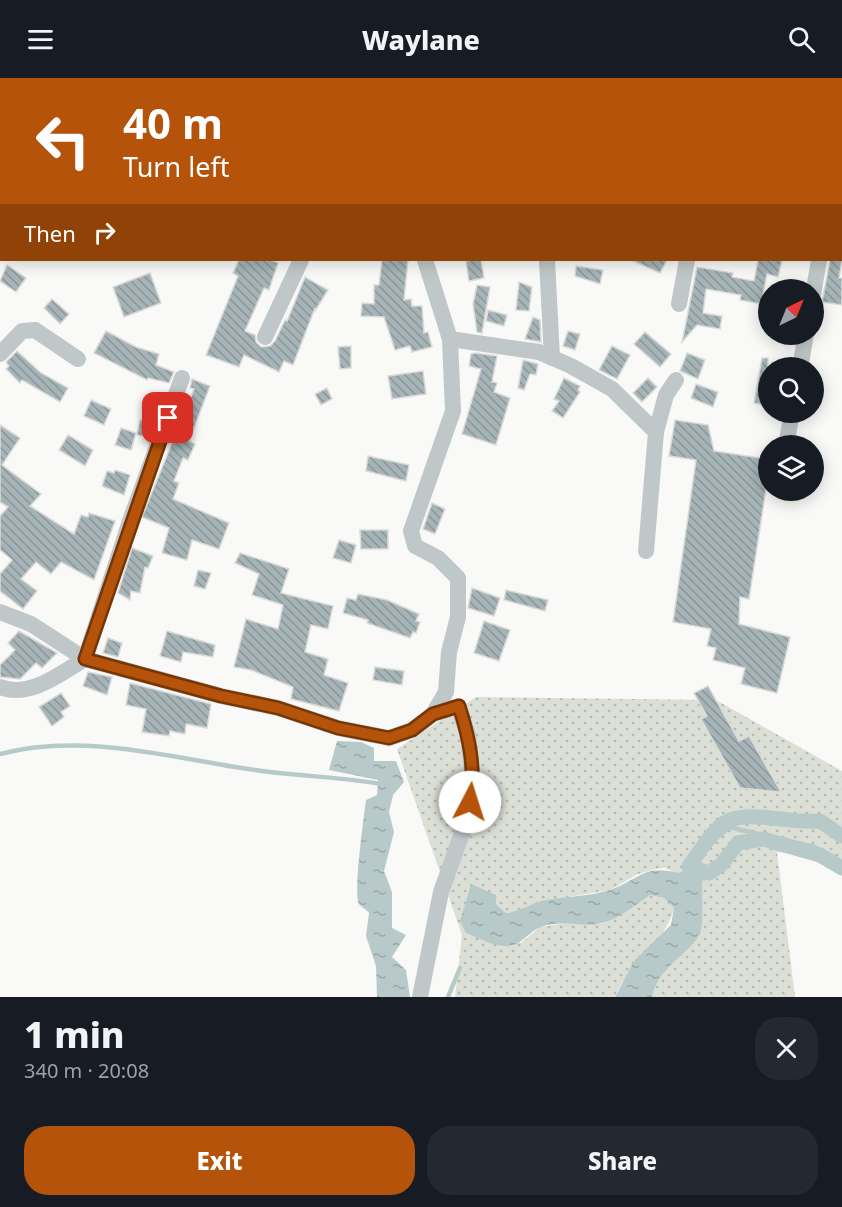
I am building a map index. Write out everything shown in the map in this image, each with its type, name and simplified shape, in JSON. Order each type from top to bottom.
[{"type":"street","points":[[265,337],[301,261]]},
{"type":"street","points":[[425,261],[450,339],[453,411],[411,531],[415,546],[438,558],[458,579],[458,617],[448,652],[446,692],[433,714]]},
{"type":"street","points":[[547,261],[552,358]]},
{"type":"street","points":[[679,304],[687,261]]},
{"type":"street","points":[[816,279],[819,261]]},
{"type":"street","points":[[0,354],[22,331],[35,330],[78,359]]},
{"type":"street","points":[[450,339],[539,352],[612,388],[656,432]]},
{"type":"street","points":[[0,687],[16,691],[36,686],[85,659],[131,518],[183,378]]},
{"type":"street","points":[[646,550],[656,432],[666,395],[676,380]]},
{"type":"street","points":[[0,612],[31,624],[85,659],[221,696],[278,708],[338,728],[389,738],[412,730],[433,714],[459,706],[468,735],[473,782],[466,822],[441,892],[420,997]]},
{"type":"shaded area","points":[[476,697],[716,700],[842,771],[842,869],[819,855],[777,852],[795,997],[652,997],[662,976],[697,937],[702,919],[702,882],[664,868],[638,874],[610,890],[538,902],[521,911],[506,913],[496,904],[466,933],[521,943],[540,927],[560,924],[601,924],[617,917],[650,895],[664,898],[674,908],[670,920],[655,943],[621,985],[615,997],[455,997],[462,935],[397,749]]},
{"type":"water","points":[[337,741],[361,742],[374,748],[374,761],[396,761],[404,782],[393,795],[389,812],[394,832],[384,871],[392,892],[392,928],[406,935],[392,957],[406,970],[410,997],[377,997],[376,966],[366,936],[369,913],[359,904],[357,886],[366,800],[377,795],[378,780],[329,770]]},
{"type":"water","points":[[689,866],[709,873],[702,882],[701,930],[691,946],[662,976],[652,997],[615,997],[634,961],[671,925],[674,908],[664,898],[650,895],[621,915],[602,923],[556,924],[541,927],[517,944],[506,946],[496,945],[466,933],[460,921],[471,884],[496,895],[496,904],[506,913],[541,901],[606,891],[656,870],[680,873]]},
{"type":"building","points":[[239,261],[278,263],[269,290],[264,288],[245,331],[255,335],[256,342],[261,347],[270,346],[275,341],[285,320],[287,321],[305,277],[328,290],[315,311],[315,308],[293,365],[284,361],[279,372],[244,355],[239,367],[206,355],[238,276],[233,273]]},
{"type":"building","points":[[382,261],[408,261],[404,300],[411,299],[412,306],[422,306],[424,333],[428,332],[432,347],[412,352],[410,346],[395,350],[384,317],[361,316],[362,303],[374,304],[374,285],[379,285]]},
{"type":"building","points":[[466,261],[481,261],[484,278],[469,281]]},
{"type":"building","points":[[633,261],[666,261],[660,273]]},
{"type":"building","points":[[758,261],[782,261],[778,277],[767,274],[766,279],[758,279],[758,303],[740,300],[741,295],[706,289],[703,313],[722,316],[720,329],[697,325],[682,342],[697,267],[733,273],[732,277],[754,281]]},
{"type":"building","points":[[830,261],[842,261],[839,278],[842,278],[842,305],[824,302]]},
{"type":"building","points":[[7,265],[26,278],[16,292],[0,281]]},
{"type":"building","points":[[576,266],[603,270],[600,284],[575,276]]},
{"type":"building","points":[[150,273],[161,303],[124,317],[113,287]]},
{"type":"building","points":[[519,282],[532,287],[529,311],[516,310]]},
{"type":"building","points":[[477,285],[490,287],[482,333],[477,332],[473,304]]},
{"type":"building","points":[[52,299],[69,314],[60,324],[44,308]]},
{"type":"building","points":[[488,310],[507,315],[504,326],[486,321]]},
{"type":"building","points":[[533,317],[540,320],[541,342],[525,339]]},
{"type":"building","points":[[106,331],[136,347],[159,354],[156,365],[174,372],[169,383],[148,378],[147,380],[94,353]]},
{"type":"building","points":[[568,331],[580,334],[575,350],[563,346]]},
{"type":"building","points":[[645,332],[671,354],[660,367],[634,344]]},
{"type":"building","points":[[351,346],[351,368],[340,369],[338,347]]},
{"type":"building","points":[[612,346],[630,355],[617,379],[599,370]]},
{"type":"building","points":[[17,351],[41,373],[68,388],[60,402],[22,380],[20,383],[6,369],[9,366],[6,362]]},
{"type":"building","points":[[687,353],[705,360],[698,379],[680,371]]},
{"type":"building","points":[[471,354],[497,356],[492,382],[497,383],[494,392],[510,398],[496,445],[462,434],[481,369],[469,366]]},
{"type":"building","points":[[523,360],[538,364],[536,375],[530,374],[524,390],[518,388]]},
{"type":"building","points":[[423,371],[426,394],[392,399],[388,376]]},
{"type":"building","points":[[564,378],[580,386],[578,390],[580,392],[563,418],[552,411],[559,401],[554,399]]},
{"type":"building","points":[[648,378],[657,387],[642,402],[633,393]]},
{"type":"building","points":[[192,379],[210,386],[189,441],[195,444],[188,460],[183,458],[174,481],[179,483],[173,499],[229,523],[219,549],[192,540],[187,560],[162,553],[169,528],[142,517],[194,389],[190,388]]},
{"type":"building","points":[[758,380],[758,404],[754,403]]},
{"type":"building","points":[[696,384],[718,392],[713,407],[691,398]]},
{"type":"building","points":[[327,388],[332,399],[321,405],[315,394]]},
{"type":"building","points":[[91,400],[111,409],[104,425],[84,416]]},
{"type":"building","points":[[140,420],[153,422],[149,437],[137,435]]},
{"type":"building","points":[[675,420],[708,425],[714,451],[758,458],[758,501],[764,501],[749,599],[740,597],[739,624],[790,637],[777,693],[741,684],[745,668],[713,660],[716,648],[707,646],[711,629],[673,622],[696,460],[669,456]]},
{"type":"building","points":[[0,425],[20,438],[2,465],[41,494],[30,506],[74,534],[81,515],[88,517],[89,513],[115,521],[94,580],[61,562],[51,574],[36,562],[21,579],[37,591],[23,609],[0,591],[0,574],[12,560],[0,550],[0,516],[8,507],[0,502]]},
{"type":"building","points":[[121,428],[136,433],[131,450],[115,445]]},
{"type":"building","points":[[68,435],[93,450],[85,466],[59,450]]},
{"type":"building","points":[[368,456],[409,465],[406,481],[366,471]]},
{"type":"building","points":[[115,470],[130,475],[124,495],[102,486],[107,471],[114,473]]},
{"type":"building","points":[[432,503],[445,509],[435,534],[423,529]]},
{"type":"building","points":[[360,530],[388,530],[388,549],[361,549]]},
{"type":"building","points":[[339,540],[356,545],[351,563],[333,558]]},
{"type":"building","points":[[132,548],[153,556],[148,568],[145,567],[140,593],[131,591],[130,600],[118,593]]},
{"type":"building","points":[[240,553],[289,569],[281,593],[333,606],[328,629],[311,625],[305,652],[328,659],[324,675],[348,683],[339,711],[291,699],[293,687],[251,670],[234,667],[246,619],[278,629],[283,605],[252,595],[259,574],[235,563]]},
{"type":"building","points":[[198,570],[211,573],[205,589],[194,586]]},
{"type":"building","points":[[472,588],[500,598],[494,616],[468,608]]},
{"type":"building","points":[[506,590],[548,600],[545,611],[504,600]]},
{"type":"building","points":[[358,594],[387,600],[419,614],[416,621],[420,622],[416,633],[413,632],[410,638],[367,623],[368,620],[343,613],[347,598],[356,600]]},
{"type":"building","points":[[484,621],[510,630],[499,661],[474,653]]},
{"type":"building","points":[[19,631],[57,653],[42,668],[36,663],[20,679],[0,677],[0,665],[15,650],[8,643]]},
{"type":"building","points":[[167,631],[215,645],[213,657],[183,652],[181,662],[160,656]]},
{"type":"building","points":[[108,638],[122,643],[118,657],[103,653]]},
{"type":"building","points":[[375,667],[404,671],[402,685],[373,680]]},
{"type":"building","points":[[88,672],[112,677],[107,695],[83,686]]},
{"type":"building","points":[[130,683],[211,704],[207,728],[186,724],[185,734],[170,731],[169,736],[142,732],[146,709],[126,705]]},
{"type":"building","points":[[708,686],[739,741],[749,736],[781,792],[740,788],[701,719],[707,716],[694,693]]},
{"type":"building","points":[[61,693],[70,706],[61,712],[64,717],[52,726],[39,707]]},
{"type":"waterway","points":[[0,754],[32,748],[95,746],[128,749],[255,770],[382,784]]},
{"type":"waterway","points":[[842,836],[820,821],[762,817],[740,818],[730,820],[718,828],[689,866],[709,873],[721,865],[738,843],[763,839],[820,855],[842,868]]},
{"type":"waterway","points":[[690,872],[707,847],[729,827],[814,847],[842,863]]},
{"type":"waterway","points":[[448,997],[460,968]]},
{"type":"route","points":[[168,418],[131,518],[85,659],[221,696],[278,708],[338,728],[389,738],[412,730],[433,714],[459,706],[468,735],[473,782],[470,802]]}]
